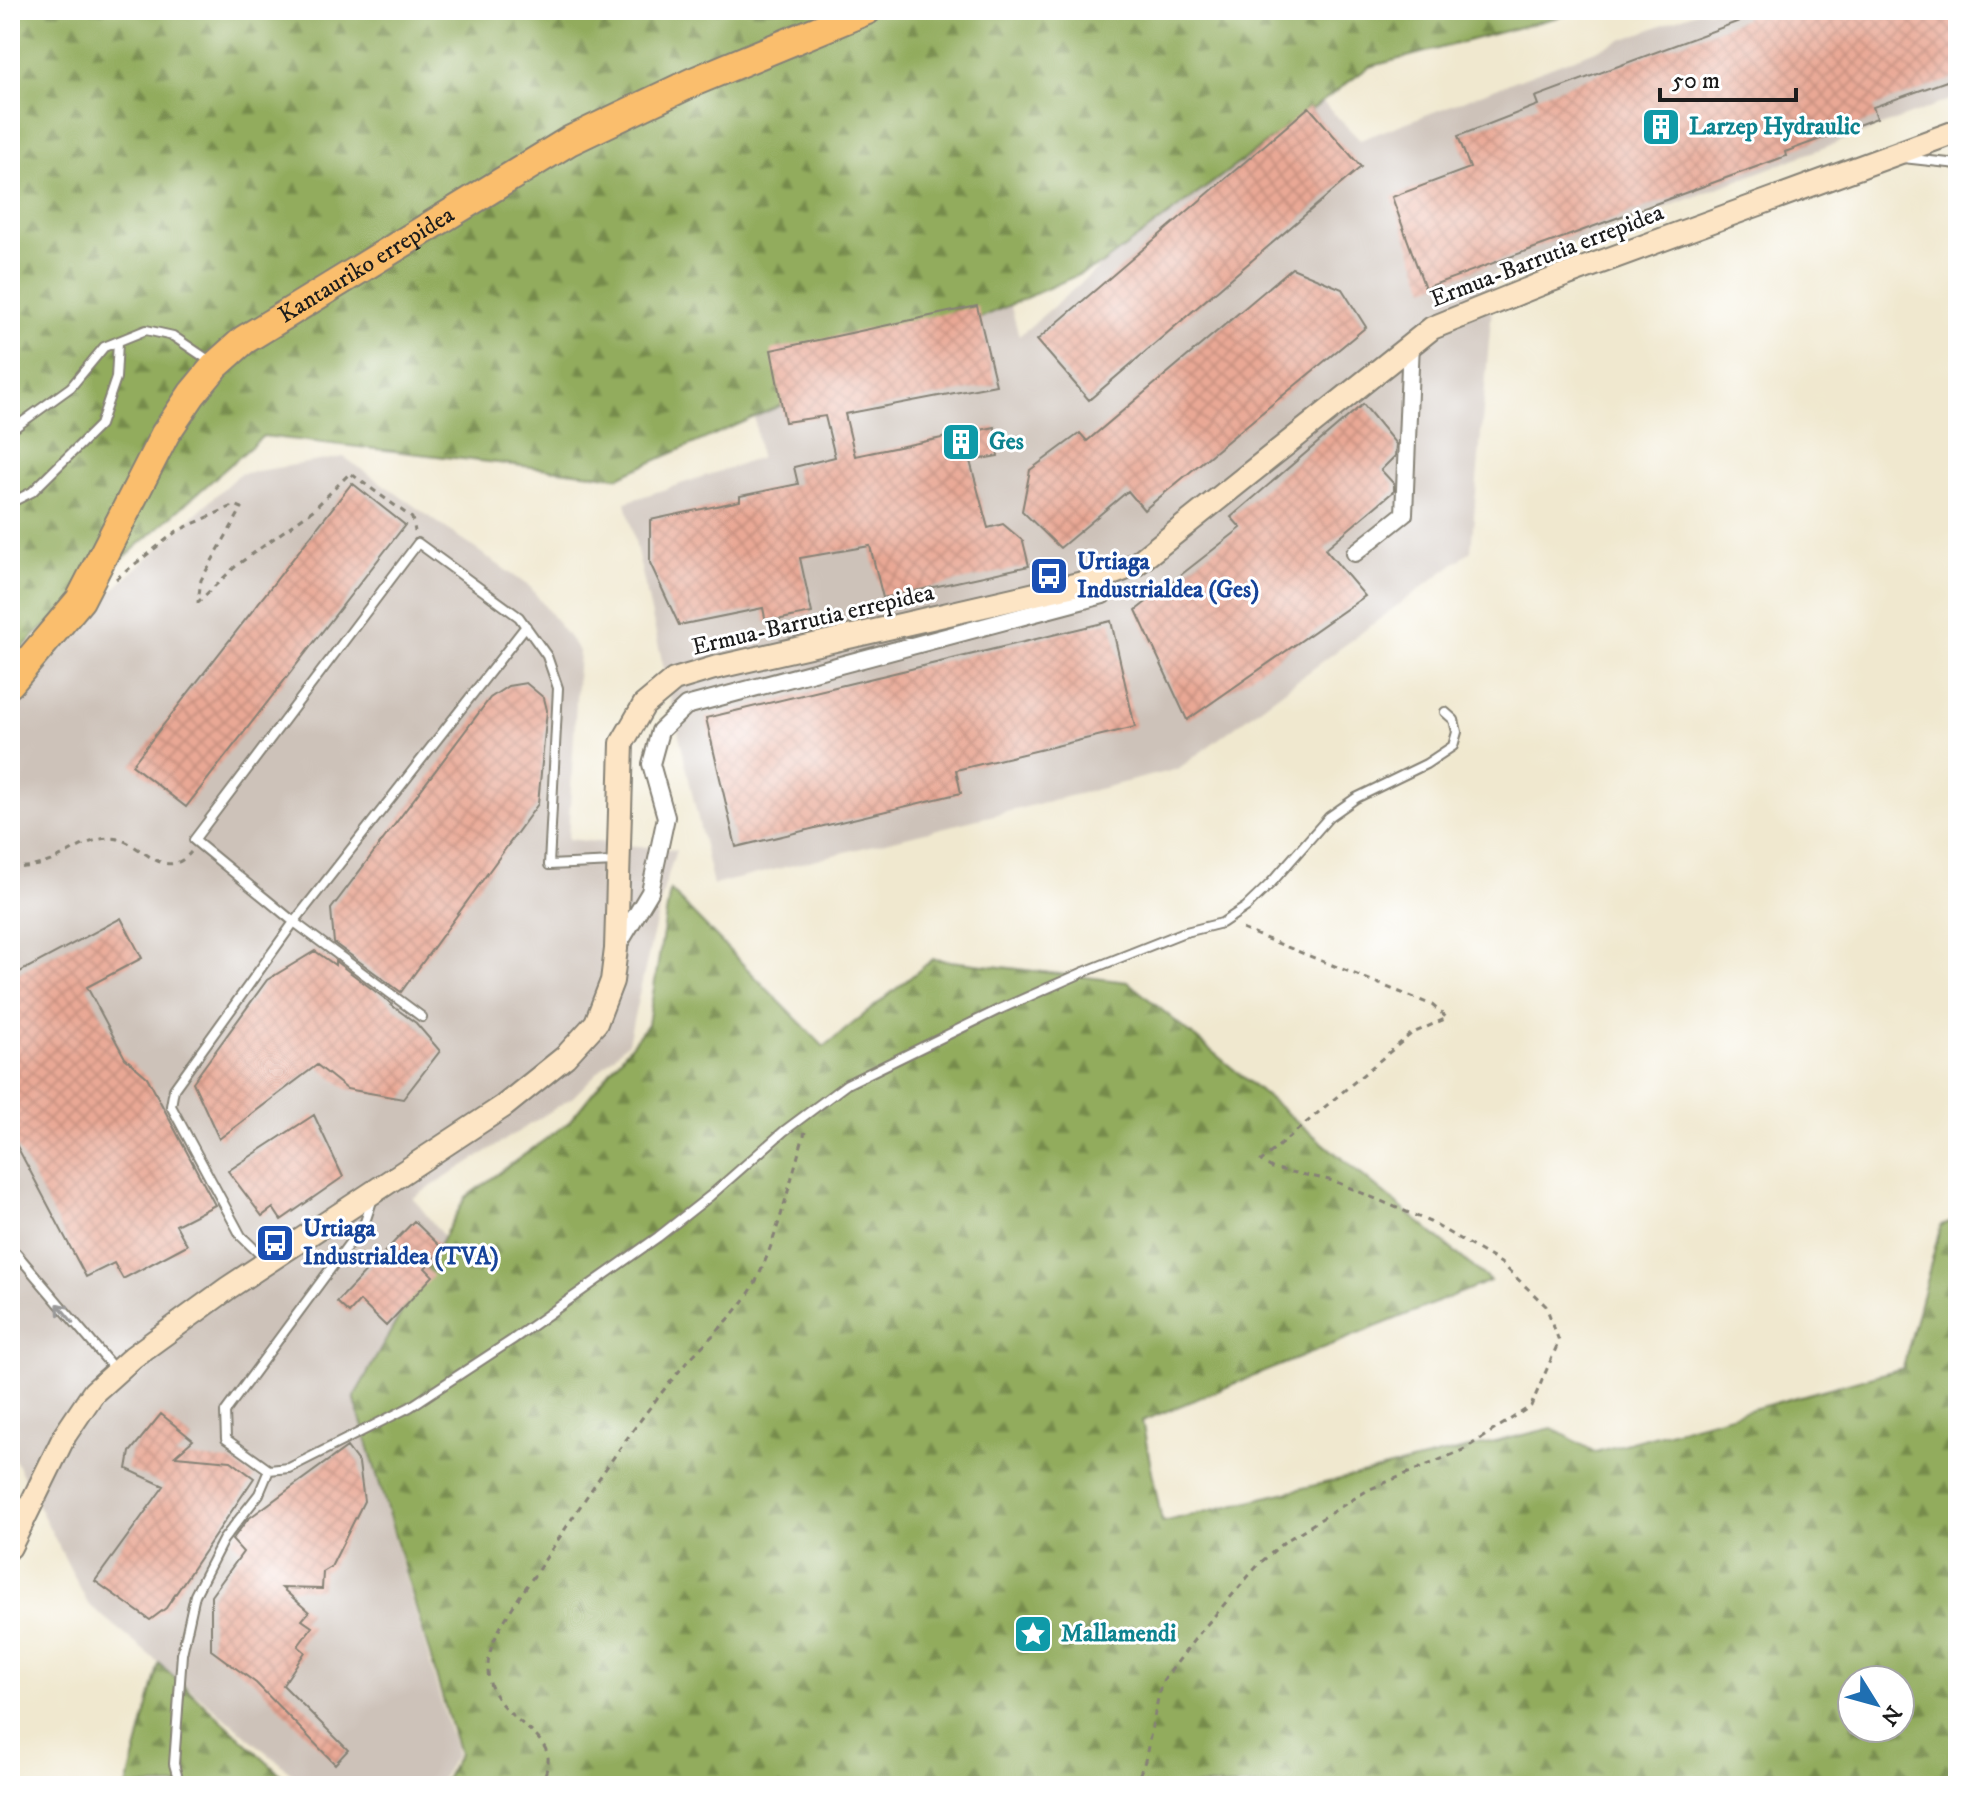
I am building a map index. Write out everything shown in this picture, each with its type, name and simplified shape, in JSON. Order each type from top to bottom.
[{"type":"highway","name":"Kantauriko errepidea","points":[[10,683],[80,600],[165,434],[192,394],[216,365],[244,340],[569,141],[693,82],[867,10]]},
{"type":"street","name":"Ermua-Barrutia errepidea","points":[[10,1547],[65,1435],[94,1392],[117,1371],[268,1262],[504,1106],[565,1057],[596,1023],[612,981],[616,949],[622,743],[644,705],[674,680],[714,668],[1096,580],[1135,565],[1432,328],[1541,284],[1958,131]]},
{"type":"street","points":[[1355,553],[1404,514],[1411,342]]},
{"type":"street","points":[[616,949],[650,892],[666,817],[651,764],[660,731],[686,706],[1103,595],[1096,580]]},
{"type":"lane","points":[[1890,156],[1958,164]]},
{"type":"lane","points":[[10,431],[71,387],[104,347],[146,330],[173,336],[216,365]]},
{"type":"lane","points":[[10,503],[32,492],[100,425],[116,378],[118,342]]},
{"type":"lane","points":[[422,1017],[294,922],[194,840],[418,543],[519,617],[547,656],[558,688],[549,865],[620,862]]},
{"type":"lane","points":[[268,1262],[241,1236],[171,1106],[174,1089],[294,922],[526,626]]},
{"type":"lane","points":[[376,1189],[365,1222],[225,1412],[226,1439],[269,1470],[289,1468],[410,1407],[512,1340],[658,1237],[812,1109],[847,1084],[998,1010],[1182,933],[1222,923],[1263,891],[1329,817],[1356,798],[1426,764],[1453,746],[1457,732],[1454,720],[1445,712]]},
{"type":"lane","points":[[10,1252],[16,1253],[117,1371]]},
{"type":"lane","points":[[180,1786],[174,1764],[182,1654],[195,1595],[223,1540],[259,1494],[269,1470]]},
{"type":"path","points":[[113,581],[177,531],[235,505],[242,508],[201,580],[198,602],[237,565],[313,510],[350,473],[412,518],[418,543]]},
{"type":"path","points":[[10,868],[28,868],[51,861],[100,839],[121,839],[153,860],[170,864],[185,859],[198,843]]},
{"type":"path","points":[[1135,1786],[1145,1761],[1161,1684],[1197,1636],[1259,1564],[1284,1542],[1368,1490],[1463,1450],[1531,1406],[1559,1341],[1546,1306],[1501,1263],[1430,1222],[1334,1181],[1272,1168],[1261,1161],[1411,1034],[1447,1018],[1432,1005],[1249,930],[1222,923]]},
{"type":"path","points":[[542,1786],[549,1758],[544,1745],[503,1707],[490,1682],[489,1657],[497,1637],[554,1546],[643,1419],[680,1369],[744,1301],[763,1265],[812,1109]]},
{"type":"shaded area","points":[[1701,10],[1958,10],[1958,97],[1495,272],[1471,551],[1178,769],[713,885],[626,502],[760,458],[744,340],[1004,282],[1019,336],[1309,88],[1360,140]]},
{"type":"shaded area","points":[[344,457],[530,587],[579,651],[568,839],[676,850],[664,888],[628,1042],[573,1097],[413,1198],[452,1247],[353,1397],[456,1754],[437,1786],[307,1786],[88,1604],[10,1450],[10,705],[115,588],[239,474]]},
{"type":"green space","points":[[10,10],[1585,10],[1369,67],[1101,265],[618,477],[263,436],[32,638],[10,661]]},
{"type":"green space","points":[[670,890],[824,1047],[933,959],[1128,982],[1490,1281],[1142,1421],[1162,1522],[1552,1428],[1595,1452],[1903,1368],[1941,1225],[1958,1219],[1958,1786],[441,1786],[459,1754],[354,1397],[466,1197],[569,1122],[648,1024]]},
{"type":"green space","points":[[159,1663],[293,1786],[127,1786]]},
{"type":"building","points":[[1761,10],[1958,10],[1958,77],[1873,107],[1877,118],[1785,152],[1786,156],[1425,288],[1392,197],[1470,168],[1458,136],[1538,105],[1535,97],[1745,19]]},
{"type":"building","points":[[1309,107],[1361,167],[1089,400],[1037,340]]},
{"type":"building","points":[[1292,268],[1342,289],[1366,327],[1144,510],[1128,491],[1060,548],[1022,511],[1030,470],[1080,433],[1087,441]]},
{"type":"building","name":"Ges","points":[[977,306],[996,385],[845,414],[855,456],[995,427],[998,456],[970,461],[988,528],[1003,524],[1023,541],[1029,566],[883,598],[870,546],[800,558],[812,613],[766,622],[763,608],[679,625],[650,563],[650,520],[740,501],[740,496],[798,484],[794,467],[835,457],[825,416],[785,422],[771,350]]},
{"type":"building","points":[[1363,404],[1396,444],[1395,456],[1381,470],[1394,484],[1394,491],[1325,549],[1365,596],[1187,720],[1136,610],[1241,528],[1231,517]]},
{"type":"building","points":[[352,483],[405,525],[186,807],[132,765]]},
{"type":"building","points":[[1111,621],[1135,727],[956,770],[961,793],[736,847],[706,718]]},
{"type":"building","points":[[526,683],[544,698],[547,710],[538,804],[401,992],[334,943],[331,909],[490,698],[508,686]]},
{"type":"building","points":[[121,918],[142,958],[87,987],[125,1058],[147,1077],[215,1205],[176,1225],[187,1245],[123,1279],[114,1263],[86,1277],[10,1133],[10,977]]},
{"type":"building","points":[[315,951],[335,965],[335,961],[416,1023],[440,1051],[403,1099],[347,1089],[317,1065],[219,1139],[193,1082],[267,980]]},
{"type":"building","points":[[314,1115],[343,1177],[281,1220],[273,1208],[262,1216],[228,1171]]},
{"type":"building","points":[[414,1221],[443,1249],[425,1268],[433,1276],[386,1326],[360,1301],[349,1313],[337,1302]]},
{"type":"building","points":[[161,1414],[193,1440],[175,1456],[231,1461],[254,1478],[166,1608],[150,1620],[95,1581],[164,1486],[127,1469],[130,1452]]},
{"type":"building","points":[[347,1447],[359,1463],[364,1501],[331,1567],[323,1572],[322,1589],[282,1588],[309,1612],[302,1620],[312,1627],[298,1646],[305,1652],[283,1685],[348,1750],[335,1764],[256,1683],[211,1650],[211,1596],[243,1552],[232,1540],[248,1519]]},
{"type":"place","name":"Larzep Hydraulic","points":[[1661,127]]},
{"type":"place","name":"Ges","points":[[961,442]]},
{"type":"place","name":"Urtiaga Industrialdea (Ges)","points":[[1049,576]]},
{"type":"place","name":"Urtiaga Industrialdea (TVA)","points":[[275,1243]]},
{"type":"place","name":"Mallamendi","points":[[1033,1634]]}]
